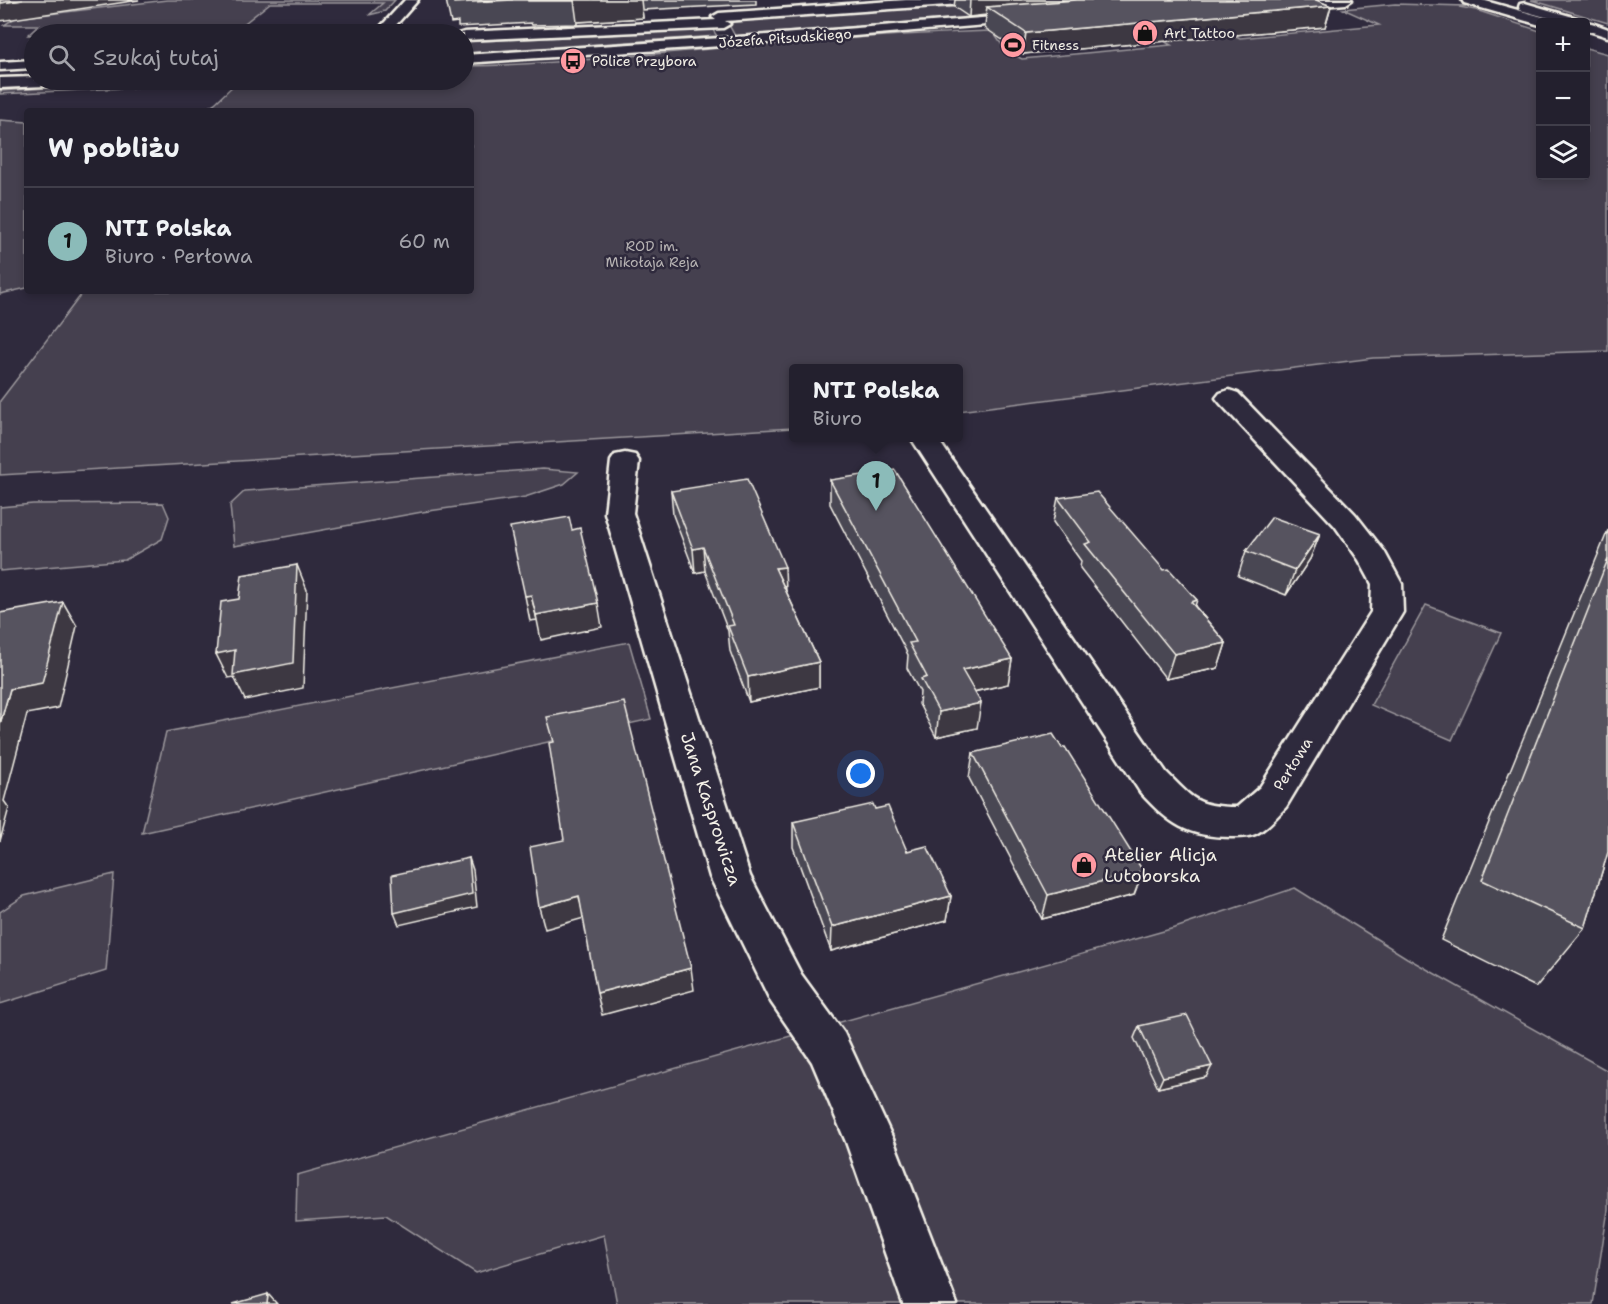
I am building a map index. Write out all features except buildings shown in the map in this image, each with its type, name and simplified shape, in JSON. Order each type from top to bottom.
[{"type":"street","points":[[390,24],[412,0]]},
{"type":"street","points":[[474,35],[718,15],[960,0]]},
{"type":"street","points":[[1265,7],[1346,0]]},
{"type":"street","points":[[1468,0],[1536,19]]},
{"type":"street","points":[[1504,0],[1562,18]]},
{"type":"street","points":[[718,15],[732,42]]},
{"type":"street","name":"Józefa Piłsudskiego","points":[[474,58],[1042,21]]},
{"type":"street","points":[[1590,27],[1608,33]]},
{"type":"street","points":[[1590,36],[1608,42]]},
{"type":"street","points":[[0,66],[24,65]]},
{"type":"street","points":[[0,83],[24,82]]},
{"type":"street","name":"Perłowa","points":[[927,442],[1153,782],[1176,806],[1206,822],[1245,822],[1274,797],[1387,612],[1387,584],[1373,558],[1345,520],[1229,398]]},
{"type":"street","name":"Jana Kasprowicza","points":[[625,461],[619,513],[730,877],[786,988],[828,1048],[869,1139],[930,1304]]},
{"type":"green space","points":[[167,0],[395,0],[385,11],[369,15],[383,3],[270,3],[244,24],[4,25],[15,18]]},
{"type":"green space","points":[[1531,0],[1608,0],[1608,23]]},
{"type":"green space","name":"ROD im. Mikołaja Reja","points":[[1395,4],[1466,6],[1459,7],[1476,10],[1536,30],[1536,180],[1590,180],[1590,49],[1608,54],[1608,351],[1373,358],[963,410],[963,364],[789,364],[789,428],[0,475],[0,401],[82,294],[474,294],[474,108],[207,108],[229,90],[474,90],[474,66],[570,61],[866,37],[1056,29],[995,35],[1006,51],[1022,59],[1171,45],[1151,34],[1219,28],[1240,38],[1379,25],[1343,9]]},
{"type":"green space","points":[[956,7],[1087,8],[735,36],[728,23],[736,18]]},
{"type":"green space","points":[[702,26],[713,30],[717,36],[474,52],[474,41],[703,30]]},
{"type":"green space","points":[[24,89],[83,90],[0,94],[0,91]]},
{"type":"green space","points":[[0,120],[24,122],[24,289],[0,294]]},
{"type":"green space","points":[[543,469],[578,472],[564,484],[525,497],[422,512],[234,546],[230,505],[245,491]]},
{"type":"green space","points":[[163,503],[169,517],[162,539],[125,560],[0,571],[0,507],[33,504]]},
{"type":"green space","points":[[1426,605],[1501,633],[1452,740],[1371,705]]},
{"type":"green space","points":[[629,642],[651,719],[142,833],[166,732]]},
{"type":"green space","points":[[114,874],[106,971],[0,1004],[0,912],[24,896]]},
{"type":"green space","points":[[1295,888],[1407,958],[1608,1071],[1608,1210],[1593,1304],[617,1304],[604,1235],[476,1273],[386,1215],[296,1221],[297,1175],[1178,927]]},
{"type":"place","name":"Art Tattoo","points":[[1145,33]]},
{"type":"place","name":"Fitness","points":[[1013,45]]},
{"type":"place","name":"Police Przybora","points":[[573,61]]},
{"type":"place","name":"NTI Polska","points":[[876,511]]},
{"type":"place","name":"Atelier Alicja Lutoborska","points":[[1084,865]]}]
